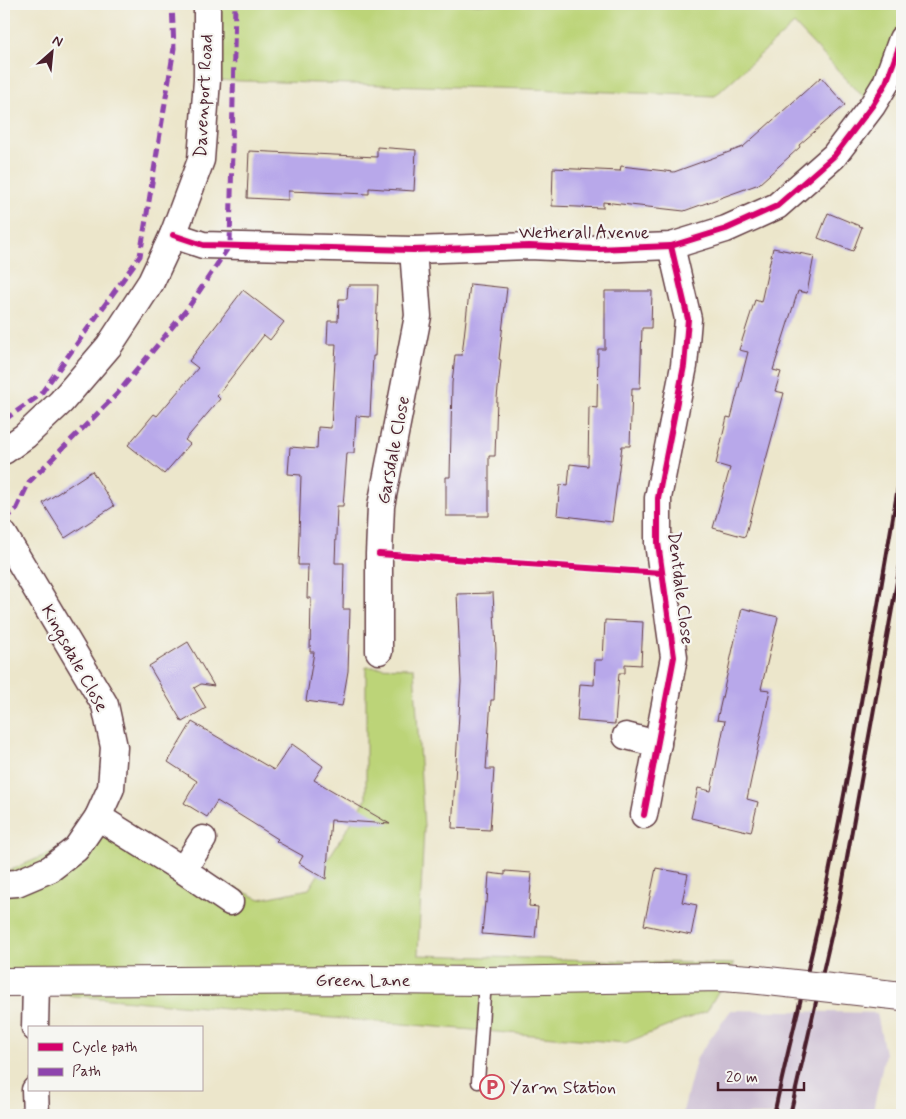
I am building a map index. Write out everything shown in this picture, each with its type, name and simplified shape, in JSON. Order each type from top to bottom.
[{"type":"main road","name":"Green Lane","points":[[4,982],[485,981],[722,977],[893,995]]},
{"type":"street","name":"Davenport Road","points":[[4,452],[25,436],[61,402],[109,346],[151,282],[173,235],[201,160],[206,80],[207,4]]},
{"type":"street","name":"Wetherall Avenue","points":[[173,235],[203,244],[413,250],[530,246],[597,249],[671,246],[726,229],[777,206],[834,156],[872,106],[886,83],[902,39]]},
{"type":"street","name":"Dentdale Close","points":[[644,815],[674,657],[658,544],[658,498],[684,366],[688,318],[671,246]]},
{"type":"street","name":"Garsdale Close","points":[[379,651],[378,554],[381,506],[418,316],[413,250]]},
{"type":"street","name":"Kingsdale Close","points":[[4,535],[105,705],[114,746],[111,788],[98,817],[76,849],[50,869],[17,883],[4,884]]},
{"type":"street","points":[[626,736],[658,744]]},
{"type":"street","points":[[98,817],[230,902]]},
{"type":"street","points":[[183,870],[203,839]]},
{"type":"street","points":[[35,1026],[36,983]]},
{"type":"street","points":[[35,1092],[36,1115]]},
{"type":"lane","points":[[478,1082],[485,981]]},
{"type":"shaded area","points":[[731,1010],[877,1013],[885,1054],[872,1115],[682,1115],[697,1057]]},
{"type":"green space","points":[[206,4],[902,4],[902,39],[872,106],[794,24],[715,96],[207,80]]},
{"type":"green space","points":[[366,667],[414,668],[424,827],[418,955],[734,964],[707,1011],[625,1043],[4,990],[4,873],[103,830],[260,899],[309,889],[366,799]]},
{"type":"building","points":[[821,77],[845,105],[799,145],[800,147],[759,184],[684,211],[603,202],[603,208],[552,206],[553,168],[620,171],[621,166],[674,172],[743,147]]},
{"type":"building","points":[[377,147],[416,150],[414,191],[369,188],[369,194],[288,191],[288,200],[247,198],[249,151],[377,157]]},
{"type":"building","points":[[828,213],[862,227],[853,251],[818,238]]},
{"type":"building","points":[[773,248],[814,256],[807,293],[798,291],[773,370],[781,372],[775,391],[784,393],[745,537],[713,528],[730,468],[716,464],[727,417],[731,418],[748,352],[739,350],[755,300],[761,302]]},
{"type":"building","points":[[470,284],[507,288],[499,359],[501,360],[497,398],[495,456],[489,456],[489,516],[446,516],[446,477],[450,477],[452,383],[455,355],[462,355]]},
{"type":"building","points":[[348,285],[378,285],[370,417],[356,416],[354,453],[347,453],[343,506],[337,506],[335,563],[344,563],[343,609],[350,609],[348,671],[342,706],[306,701],[314,652],[310,652],[311,598],[307,598],[308,565],[298,565],[301,475],[288,474],[290,447],[317,449],[318,427],[331,428],[336,344],[327,344],[328,321],[338,321],[339,299],[347,299]]},
{"type":"building","points":[[243,290],[284,322],[270,340],[264,335],[217,396],[220,399],[185,440],[190,444],[164,474],[128,445],[154,414],[157,416],[198,368],[189,361]]},
{"type":"building","points":[[605,291],[652,291],[651,328],[642,328],[640,388],[632,388],[630,446],[622,446],[612,522],[557,515],[560,485],[568,486],[570,464],[588,466],[589,407],[597,408],[598,349],[605,349]]},
{"type":"building","points":[[92,471],[114,506],[65,538],[43,503]]},
{"type":"building","points":[[493,593],[496,650],[494,700],[491,700],[486,769],[494,769],[490,830],[452,828],[461,682],[457,594]]},
{"type":"building","points":[[742,608],[778,617],[761,689],[770,690],[747,799],[758,802],[751,832],[691,818],[698,788],[711,791],[725,721],[717,720]]},
{"type":"building","points":[[605,620],[643,622],[641,665],[625,664],[625,673],[619,673],[615,724],[577,721],[580,684],[594,685],[595,660],[603,660]]},
{"type":"building","points":[[188,642],[214,686],[201,684],[194,688],[206,708],[182,722],[149,666]]},
{"type":"building","points":[[192,722],[274,770],[292,744],[323,766],[314,780],[390,824],[331,820],[326,879],[299,863],[303,856],[276,841],[278,839],[217,801],[207,817],[184,803],[197,781],[168,762]]},
{"type":"building","points":[[656,868],[688,874],[682,902],[697,905],[691,935],[644,925]]},
{"type":"building","points":[[505,871],[532,873],[529,906],[538,907],[535,938],[482,934],[489,873],[505,875]]},
{"type":"railway","points":[[774,1115],[835,844],[902,463]]},
{"type":"railway","points":[[790,1115],[839,902],[902,554]]},
{"type":"marked path","points":[[4,420],[40,395],[140,256],[174,48],[172,4]]},
{"type":"marked path","points":[[4,520],[16,510],[29,482],[117,394],[188,308],[230,245],[235,4]]},
{"type":"cycle path","points":[[173,235],[203,245],[413,250],[529,246],[597,249],[671,246],[726,229],[777,206],[834,156],[872,106],[886,83],[902,39]]},
{"type":"cycle path","points":[[644,815],[674,657],[658,543],[658,498],[684,366],[688,319],[671,246]]},
{"type":"cycle path","points":[[379,554],[662,573]]},
{"type":"place","name":"Yarm Station","points":[[492,1087]]}]
